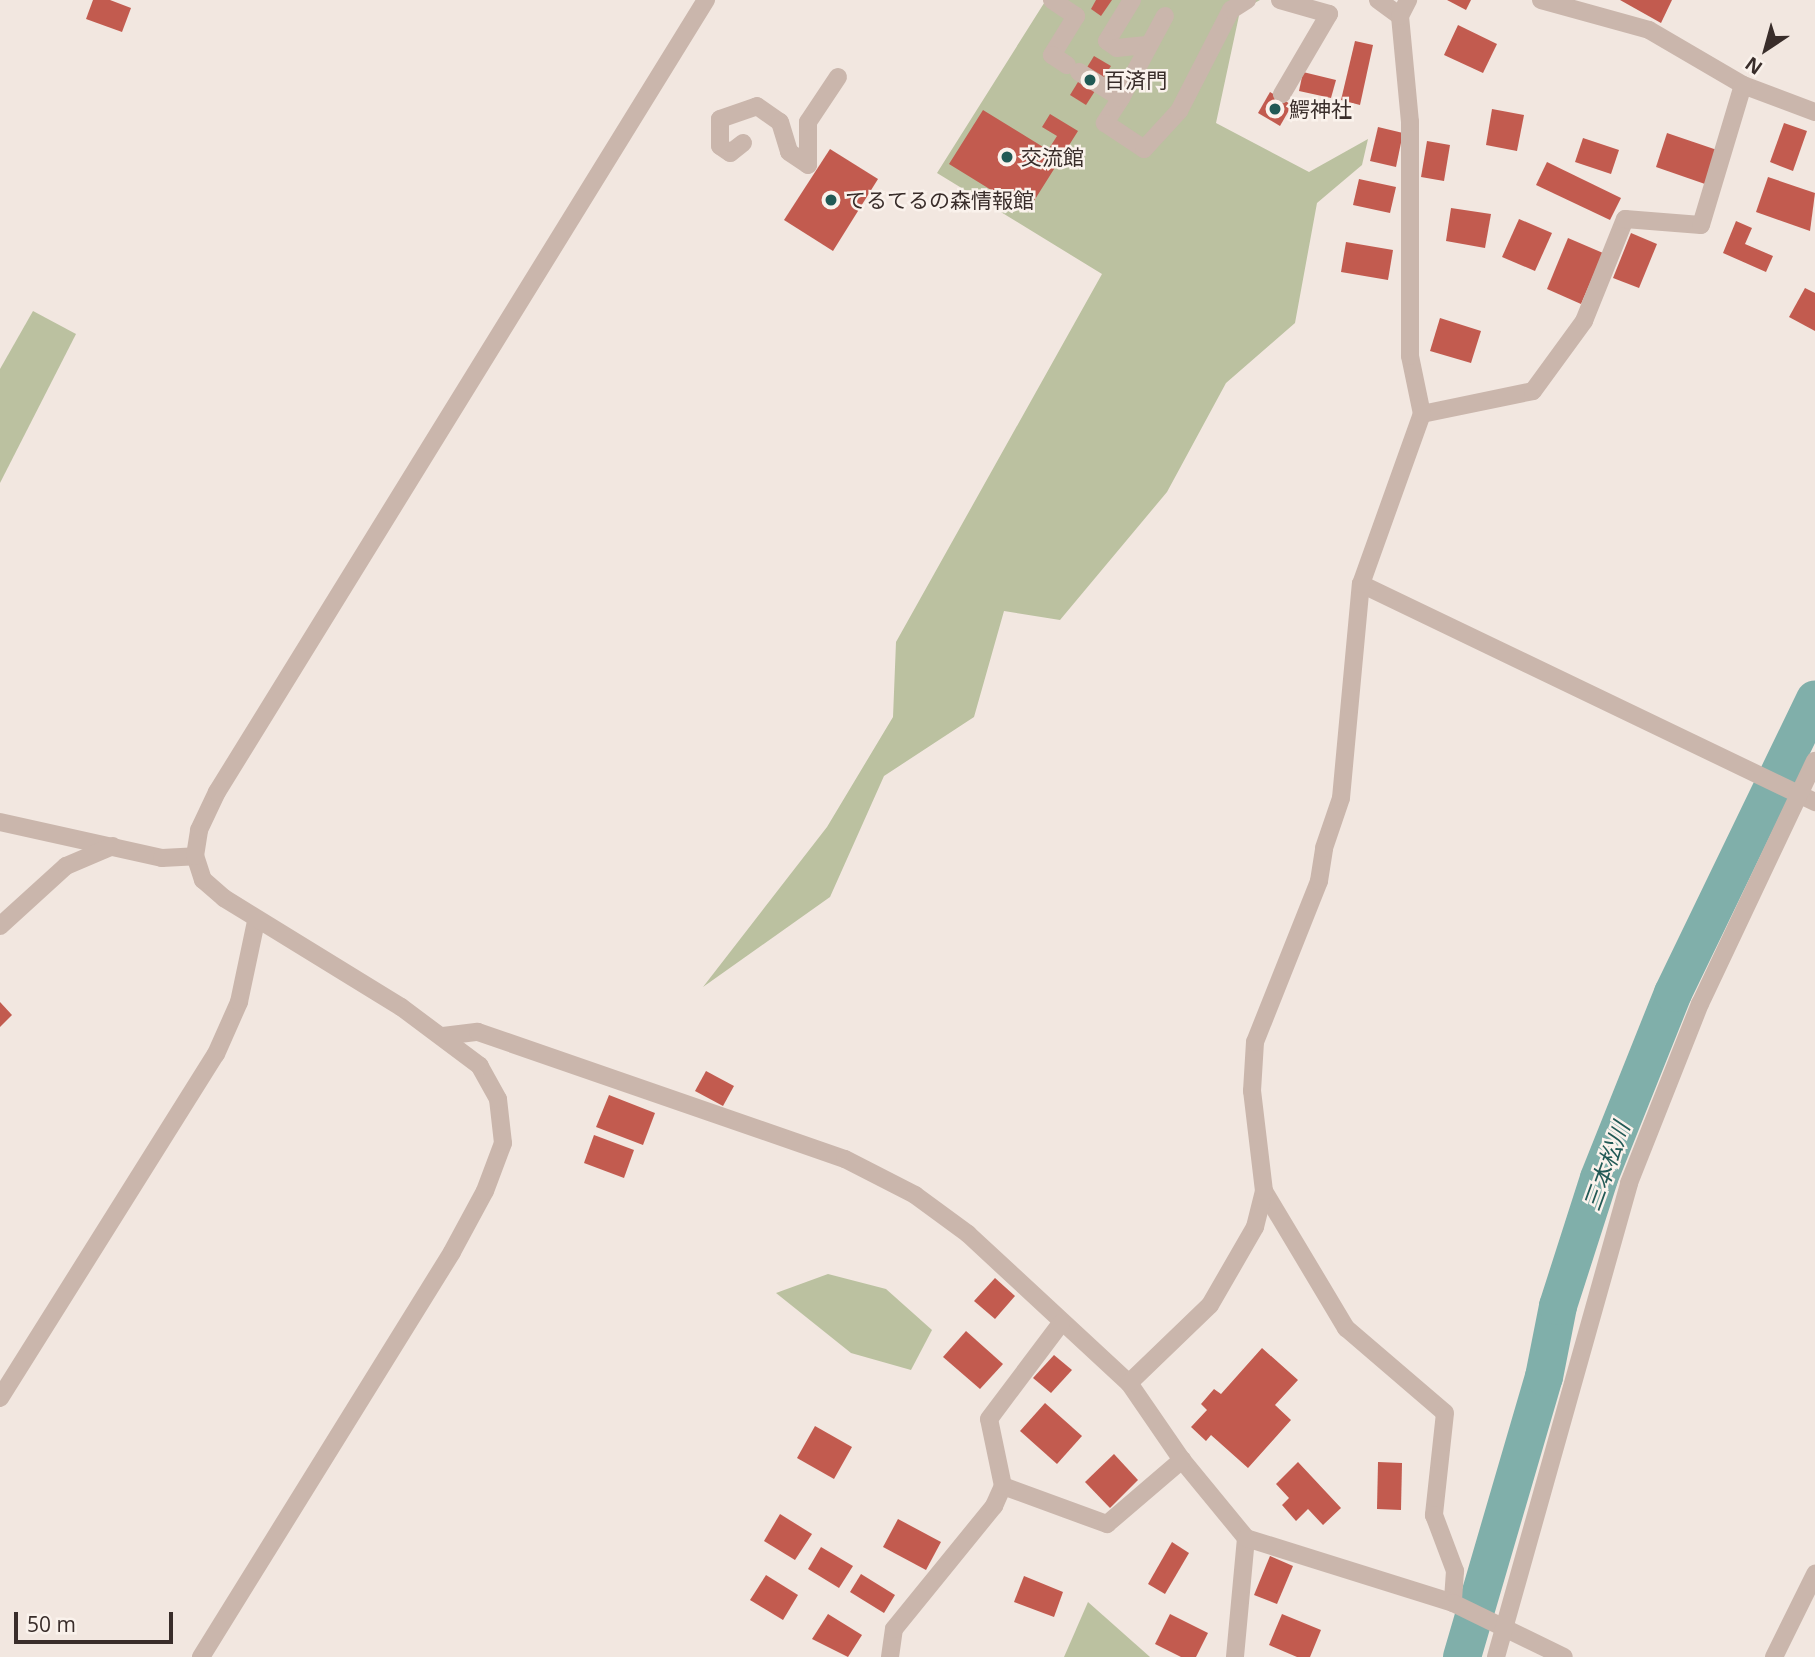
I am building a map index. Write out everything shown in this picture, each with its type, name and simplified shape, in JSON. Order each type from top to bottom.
[{"type":"street","points":[[201,1657],[452,1252],[485,1191],[503,1143],[498,1099],[480,1066],[443,1037],[256,921],[203,880],[195,856],[199,830],[217,792],[706,0]]},
{"type":"street","points":[[1052,0],[1076,16],[1052,55],[1121,98]]},
{"type":"street","points":[[1102,29],[1120,0]]},
{"type":"street","points":[[1132,0],[1107,41],[1117,48],[1147,46]]},
{"type":"street","points":[[1165,16],[1147,46],[1139,70],[1105,123],[1144,149],[1179,111],[1231,10],[1247,0]]},
{"type":"street","points":[[1280,0],[1329,14],[1282,94]]},
{"type":"street","points":[[1129,1383],[1210,1305],[1255,1227],[1264,1191],[1252,1091],[1255,1042],[1319,881],[1324,848],[1341,798],[1361,584],[1422,414],[1410,356],[1410,122],[1404,8],[1378,0]]},
{"type":"street","points":[[1541,0],[1650,30],[1742,85],[1815,112]]},
{"type":"street","points":[[743,143],[730,153],[720,146],[720,119],[757,106],[780,122],[789,152],[808,165],[808,122],[838,77]]},
{"type":"street","points":[[1422,414],[1533,391],[1584,321],[1625,219],[1701,225],[1742,85]]},
{"type":"street","points":[[1361,584],[1815,802]]},
{"type":"street","points":[[1496,1657],[1629,1183],[1700,1004],[1815,761]]},
{"type":"street","points":[[0,822],[162,859],[195,856]]},
{"type":"street","points":[[0,926],[66,866],[113,846]]},
{"type":"street","points":[[0,1398],[216,1054],[239,1002],[256,921]]},
{"type":"street","points":[[443,1037],[478,1032],[845,1160],[915,1195],[968,1234],[1061,1323],[1129,1383],[1182,1460],[1246,1538],[1453,1603],[1564,1657]]},
{"type":"street","points":[[1264,1191],[1346,1328],[1445,1413],[1434,1516],[1455,1571],[1453,1603]]},
{"type":"street","points":[[890,1657],[894,1629],[994,1506],[1003,1486],[989,1419],[1061,1323]]},
{"type":"street","points":[[1003,1486],[1107,1524],[1182,1460]]},
{"type":"street","points":[[1235,1657],[1246,1538]]},
{"type":"street","points":[[1774,1657],[1815,1574]]},
{"type":"green space","points":[[1046,0],[1260,0],[1240,11],[1216,123],[1309,172],[1368,139],[1362,165],[1317,203],[1295,323],[1226,383],[1167,492],[1060,620],[1004,611],[974,717],[884,776],[830,897],[703,987],[827,827],[893,717],[896,642],[1102,274],[937,173]]},
{"type":"green space","points":[[33,311],[76,334],[0,483],[0,369]]},
{"type":"green space","points":[[828,1274],[886,1289],[932,1330],[911,1370],[851,1353],[776,1293]]},
{"type":"green space","points":[[1088,1602],[1150,1657],[1064,1657]]},
{"type":"building","points":[[93,0],[110,0],[131,8],[122,32],[86,19]]},
{"type":"building","points":[[1096,0],[1112,0],[1101,16],[1091,9]]},
{"type":"building","points":[[1447,0],[1471,0],[1466,10]]},
{"type":"building","points":[[1620,0],[1672,0],[1661,23]]},
{"type":"building","points":[[1458,25],[1497,44],[1483,73],[1444,55]]},
{"type":"building","points":[[1355,41],[1373,45],[1360,105],[1341,100]]},
{"type":"building","name":"百済門","points":[[1094,56],[1111,66],[1086,105],[1070,95]]},
{"type":"building","points":[[1303,72],[1336,80],[1331,98],[1299,91]]},
{"type":"building","name":"鰐神社","points":[[1270,92],[1292,105],[1280,126],[1258,113]]},
{"type":"building","points":[[1492,109],[1524,115],[1517,151],[1486,145]]},
{"type":"building","name":"交流館","points":[[983,110],[1048,150],[1057,136],[1042,127],[1050,114],[1078,131],[1027,212],[949,164]]},
{"type":"building","points":[[1784,123],[1807,131],[1793,171],[1770,162]]},
{"type":"building","points":[[1378,127],[1403,133],[1396,167],[1370,161]]},
{"type":"building","points":[[1667,133],[1717,150],[1705,184],[1656,167]]},
{"type":"building","points":[[1583,138],[1619,150],[1611,174],[1575,162]]},
{"type":"building","points":[[1427,141],[1450,145],[1444,181],[1421,177]]},
{"type":"building","name":"てるてるの森情報館","points":[[830,149],[878,179],[833,251],[784,220]]},
{"type":"building","points":[[1547,162],[1621,198],[1610,220],[1536,185]]},
{"type":"building","points":[[1768,177],[1815,193],[1810,231],[1756,212]]},
{"type":"building","points":[[1359,179],[1396,187],[1390,213],[1353,205]]},
{"type":"building","points":[[1451,208],[1491,214],[1485,248],[1446,241]]},
{"type":"building","points":[[1519,219],[1552,233],[1535,271],[1502,257]]},
{"type":"building","points":[[1736,221],[1752,228],[1745,244],[1773,256],[1766,272],[1723,253]]},
{"type":"building","points":[[1631,233],[1657,244],[1639,288],[1613,278]]},
{"type":"building","points":[[1568,238],[1603,253],[1581,304],[1547,289]]},
{"type":"building","points":[[1346,242],[1393,250],[1388,280],[1341,272]]},
{"type":"building","points":[[1805,288],[1815,293],[1815,331],[1789,317]]},
{"type":"building","points":[[1440,318],[1481,331],[1471,363],[1430,351]]},
{"type":"building","points":[[0,1002],[12,1015],[0,1027]]},
{"type":"building","points":[[706,1071],[734,1086],[723,1106],[695,1091]]},
{"type":"building","points":[[609,1095],[655,1113],[643,1145],[596,1127]]},
{"type":"building","points":[[594,1135],[634,1150],[624,1178],[584,1163]]},
{"type":"building","points":[[995,1278],[1015,1296],[995,1319],[974,1301]]},
{"type":"building","points":[[966,1331],[1003,1364],[980,1389],[943,1357]]},
{"type":"building","points":[[1262,1348],[1298,1380],[1275,1405],[1291,1420],[1248,1468],[1211,1435],[1206,1441],[1191,1427],[1207,1410],[1201,1404],[1214,1389],[1221,1394]]},
{"type":"building","points":[[1054,1355],[1072,1370],[1051,1393],[1033,1378]]},
{"type":"building","points":[[1045,1403],[1082,1436],[1057,1464],[1020,1431]]},
{"type":"building","points":[[815,1426],[852,1447],[834,1479],[797,1458]]},
{"type":"building","points":[[1114,1454],[1138,1480],[1110,1508],[1085,1482]]},
{"type":"building","points":[[1298,1462],[1341,1508],[1323,1525],[1308,1509],[1296,1521],[1282,1505],[1289,1498],[1276,1484]]},
{"type":"building","points":[[1378,1462],[1402,1463],[1401,1510],[1377,1509]]},
{"type":"building","points":[[780,1514],[812,1534],[795,1560],[764,1541]]},
{"type":"building","points":[[898,1519],[941,1542],[926,1570],[883,1547]]},
{"type":"building","points":[[1172,1542],[1189,1553],[1165,1594],[1148,1584]]},
{"type":"building","points":[[821,1547],[853,1566],[839,1588],[808,1569]]},
{"type":"building","points":[[1270,1556],[1293,1566],[1277,1604],[1254,1595]]},
{"type":"building","points":[[861,1574],[895,1595],[884,1613],[850,1592]]},
{"type":"building","points":[[766,1575],[798,1595],[783,1620],[750,1600]]},
{"type":"building","points":[[1024,1576],[1063,1592],[1054,1617],[1014,1602]]},
{"type":"building","points":[[828,1614],[862,1635],[848,1657],[812,1639]]},
{"type":"building","points":[[1170,1614],[1208,1633],[1196,1657],[1181,1657],[1155,1644]]},
{"type":"building","points":[[1282,1614],[1321,1630],[1310,1657],[1297,1657],[1269,1645]]},
{"type":"waterway","name":"三本松川","points":[[1462,1657],[1544,1377],[1558,1306],[1599,1178],[1673,993],[1815,699]]},
{"type":"place","name":"百済門","points":[[1090,80]]},
{"type":"place","name":"鰐神社","points":[[1275,109]]},
{"type":"place","name":"交流館","points":[[1007,157]]},
{"type":"place","name":"てるてるの森情報館","points":[[831,200]]}]
